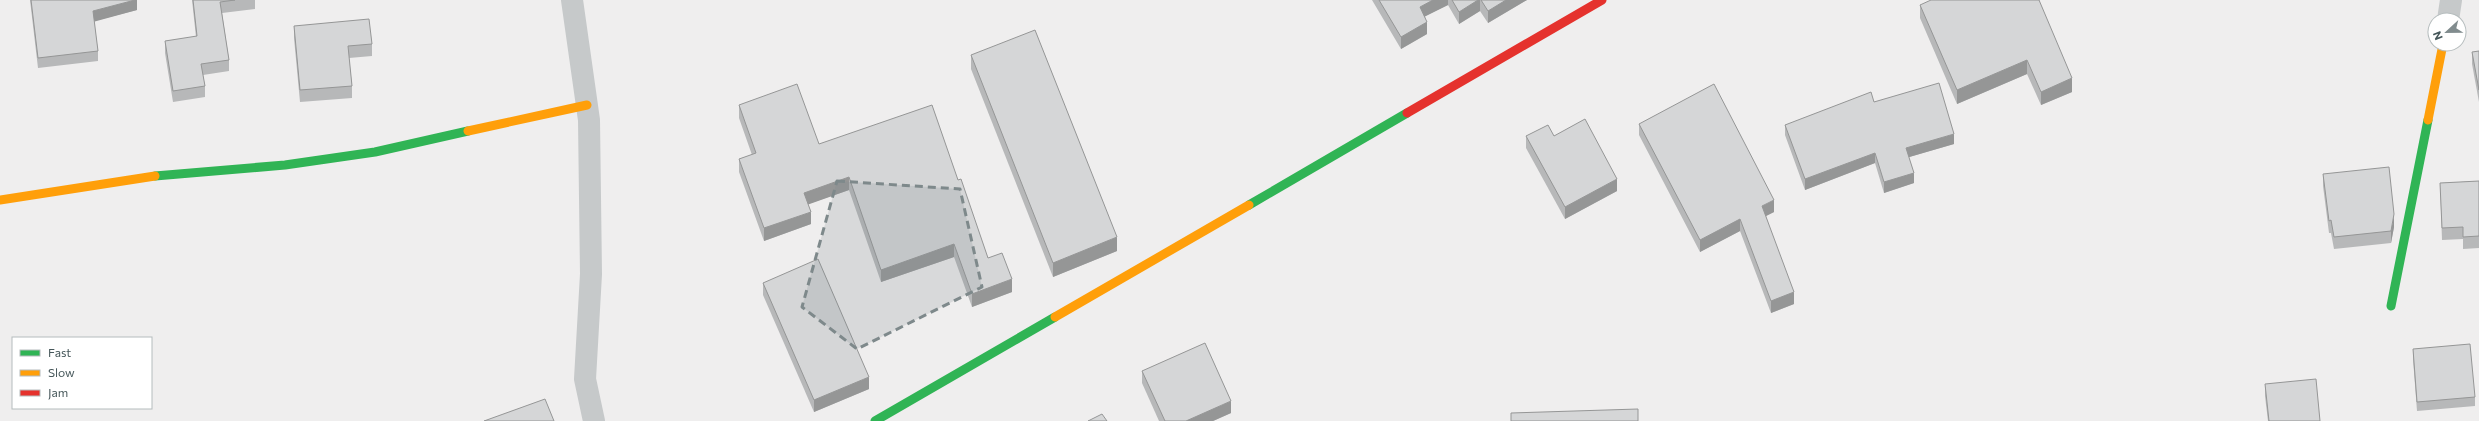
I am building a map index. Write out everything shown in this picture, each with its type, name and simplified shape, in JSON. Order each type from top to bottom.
[{"type":"street","points":[[572,0],[589,120],[591,274],[585,379],[594,421]]},
{"type":"street","points":[[875,421],[1602,0]]},
{"type":"street","points":[[2449,12],[2451,0]]},
{"type":"street","points":[[2391,306],[2441,52]]},
{"type":"street","points":[[0,200],[136,178],[285,166],[375,152],[587,104]]},
{"type":"highlighted area","points":[[837,181],[960,189],[982,287],[857,349],[802,307]]},
{"type":"building","points":[[31,0],[135,0],[93,11],[98,51],[38,58]]},
{"type":"building","points":[[193,0],[235,0],[220,2],[229,60],[201,64],[205,86],[173,91],[165,41],[197,36]]},
{"type":"building","points":[[1379,0],[1433,0],[1420,7],[1427,22],[1401,37]]},
{"type":"building","points":[[1452,0],[1478,0],[1459,12]]},
{"type":"building","points":[[1481,0],[1506,0],[1488,11]]},
{"type":"building","points":[[1931,0],[2039,0],[2072,78],[2041,92],[2027,60],[1957,90],[1920,5]]},
{"type":"building","points":[[369,19],[372,44],[348,46],[352,86],[300,90],[294,26]]},
{"type":"building","points":[[1035,30],[1117,237],[1053,263],[971,55]]},
{"type":"building","points":[[2479,51],[2479,90],[2472,52]]},
{"type":"building","points":[[1939,83],[1954,134],[1906,148],[1914,173],[1884,182],[1875,153],[1805,179],[1785,125],[1871,92],[1874,102]]},
{"type":"building","points":[[797,84],[819,144],[932,105],[958,180],[961,179],[988,258],[1002,253],[1012,279],[972,294],[954,244],[881,270],[849,177],[804,193],[811,212],[764,228],[739,159],[756,153],[739,105]]},
{"type":"building","points":[[1714,84],[1774,200],[1762,206],[1794,292],[1771,301],[1740,219],[1700,240],[1639,124]]},
{"type":"building","points":[[1585,119],[1617,179],[1565,207],[1526,136],[1548,125],[1554,136]]},
{"type":"building","points":[[2389,167],[2394,214],[2391,231],[2334,237],[2331,220],[2329,221],[2323,174]]},
{"type":"building","points":[[2479,181],[2479,236],[2463,237],[2463,227],[2442,228],[2440,183]]},
{"type":"building","points":[[818,259],[869,377],[814,400],[763,283]]},
{"type":"building","points":[[1205,343],[1231,401],[1186,421],[1165,421],[1142,371]]},
{"type":"building","points":[[2470,344],[2475,397],[2417,402],[2413,349]]},
{"type":"building","points":[[2316,379],[2320,421],[2269,421],[2265,384]]},
{"type":"building","points":[[545,399],[554,421],[484,421]]},
{"type":"building","points":[[1638,409],[1638,421],[1511,421],[1511,413]]},
{"type":"building","points":[[1102,414],[1107,421],[1088,421]]},
{"type":"traffic: fast","points":[[1249,205],[1407,113]]},
{"type":"traffic: fast","points":[[2391,306],[2428,120]]},
{"type":"traffic: fast","points":[[155,176],[285,165],[375,152],[468,131]]},
{"type":"traffic: fast","points":[[875,421],[1055,317]]},
{"type":"traffic: slow","points":[[2428,120],[2441,52]]},
{"type":"traffic: slow","points":[[468,131],[587,105]]},
{"type":"traffic: slow","points":[[0,200],[155,176]]},
{"type":"traffic: slow","points":[[1055,317],[1249,205]]},
{"type":"traffic: jam","points":[[1407,113],[1602,0]]}]
